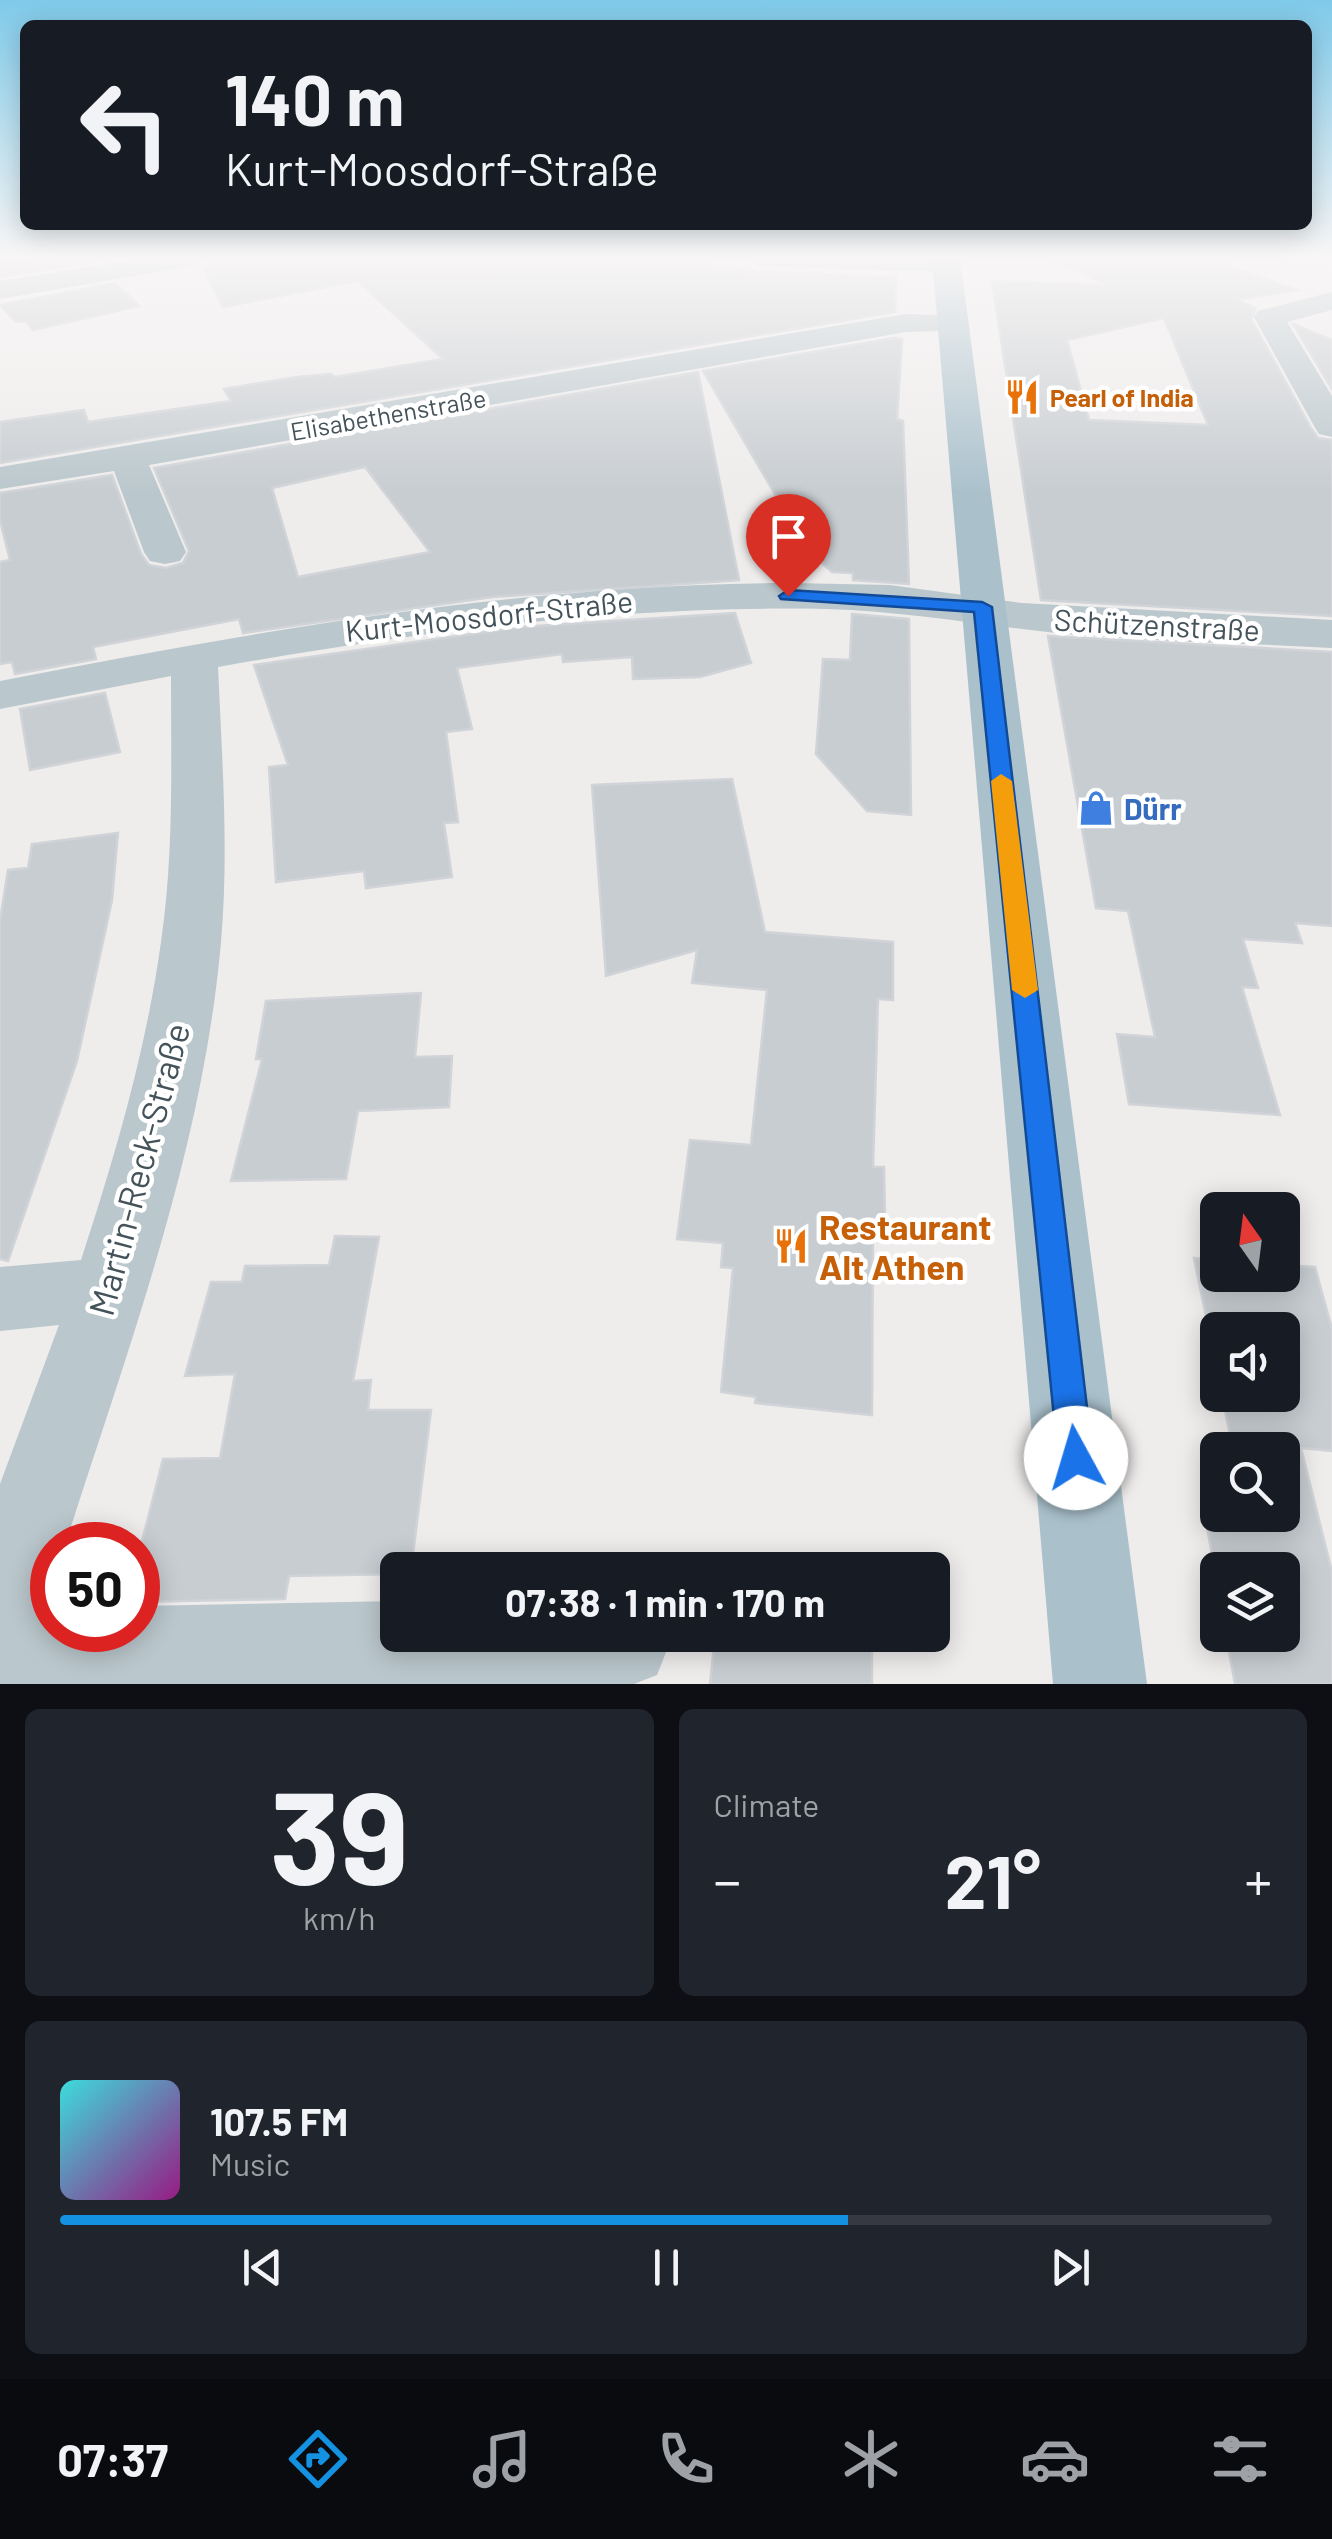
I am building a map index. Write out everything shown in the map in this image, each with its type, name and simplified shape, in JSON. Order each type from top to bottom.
[{"type":"main road","points":[[955,337],[1100,1684]]},
{"type":"street","name":"Elisabethenstraße","points":[[0,478],[833,337]]},
{"type":"street","points":[[1280,337],[1332,426]]},
{"type":"street","points":[[128,458],[165,552]]},
{"type":"street","name":"Kurt-Moosdorf-Straße","points":[[0,695],[364,627],[580,602],[788,596],[982,607]]},
{"type":"street","name":"Schützenstraße","points":[[982,607],[1022,616],[1332,634]]},
{"type":"street","name":"Martin-Reck-Straße","points":[[0,1606],[108,1289],[160,1115],[191,945],[198,846],[194,658]]},
{"type":"street","points":[[0,1299],[108,1289]]},
{"type":"street","points":[[0,1656],[380,1647]]},
{"type":"building","points":[[419,337],[749,337],[0,463],[0,422],[84,410],[88,422],[231,401],[224,389],[297,377],[335,377],[443,359]]},
{"type":"building","points":[[1001,337],[1082,337],[1067,340],[1089,420],[1208,425],[1172,337],[1261,337],[1311,428],[1318,438],[1332,440],[1332,616],[1041,600]]},
{"type":"building","points":[[1301,337],[1332,340],[1332,389]]},
{"type":"building","points":[[902,339],[897,419],[903,421],[909,584],[853,580],[853,573],[832,572],[808,551],[703,371]]},
{"type":"building","points":[[698,372],[739,580],[492,597],[243,633],[239,619],[93,647],[96,659],[15,674],[12,662],[0,664],[0,562],[10,560],[0,520],[0,493],[112,475],[141,554],[149,565],[166,568],[183,563],[189,551],[154,468]],"holes":[[[365,467],[430,552],[298,577],[272,488]]]},
{"type":"building","points":[[735,613],[751,663],[700,677],[633,679],[632,657],[563,662],[562,654],[457,668],[472,729],[446,732],[458,822],[444,823],[452,877],[366,888],[364,871],[276,882],[269,767],[288,765],[254,665],[521,627]]},
{"type":"building","points":[[852,614],[909,619],[911,815],[867,811],[816,754],[823,659],[850,660]]},
{"type":"building","points":[[1048,636],[1332,652],[1332,926],[1295,923],[1302,943],[1243,939],[1258,988],[1242,987],[1280,1115],[1129,1104],[1117,1034],[1155,1037],[1128,911],[1096,908]]},
{"type":"building","points":[[105,693],[120,752],[30,770],[20,709]]},
{"type":"building","points":[[732,779],[765,932],[893,942],[893,1000],[878,999],[873,1167],[884,1167],[885,1220],[873,1218],[872,1415],[755,1403],[756,1397],[721,1392],[733,1268],[721,1267],[723,1243],[677,1239],[690,1140],[751,1145],[767,990],[692,983],[697,950],[606,976],[592,785]]},
{"type":"building","points":[[118,833],[112,900],[77,1061],[8,1261],[0,1259],[0,921],[8,870],[28,868],[32,844]]},
{"type":"building","points":[[421,993],[415,1057],[452,1056],[449,1107],[358,1111],[346,1179],[231,1181],[262,1059],[256,1059],[266,1001]]},
{"type":"building","points":[[335,1236],[379,1237],[353,1381],[371,1380],[368,1410],[431,1410],[413,1552],[380,1552],[380,1574],[289,1576],[285,1599],[160,1602],[160,1522],[147,1522],[163,1459],[220,1458],[235,1374],[185,1376],[211,1282],[242,1282],[245,1266],[329,1265]]},
{"type":"building","points":[[1194,1258],[1200,1258],[1200,1287]]},
{"type":"building","points":[[1300,1266],[1315,1267],[1332,1329],[1332,1451],[1301,1448],[1332,1572],[1332,1684],[1235,1684],[1229,1652],[1300,1652],[1300,1552],[1212,1552],[1208,1532],[1300,1532],[1300,1432],[1229,1432],[1225,1412],[1300,1412],[1300,1312],[1205,1312],[1201,1292],[1300,1292]]},
{"type":"building","points":[[713,1652],[872,1652],[872,1684],[710,1684]]},
{"type":"slow traffic","points":[[1001,781],[1025,990]]},
{"type":"place","name":"Pearl of India","points":[[1022,397]]},
{"type":"place","name":"Dürr","points":[[1096,808]]},
{"type":"place","name":"Restaurant Alt Athen","points":[[791,1246]]},
{"type":"route","points":[[788,596],[982,607],[1076,1458]]}]
